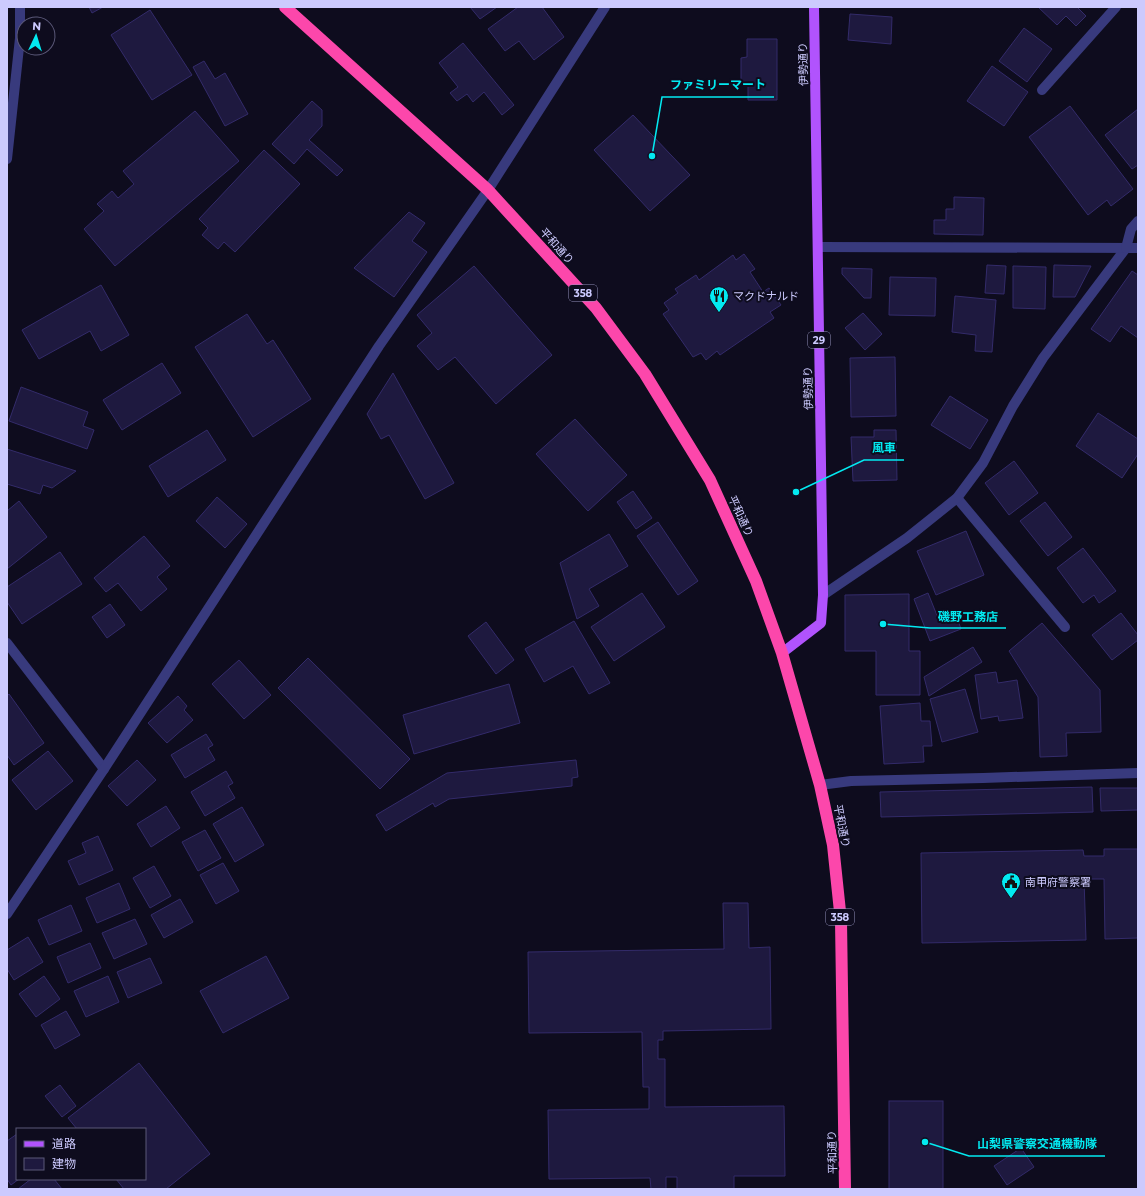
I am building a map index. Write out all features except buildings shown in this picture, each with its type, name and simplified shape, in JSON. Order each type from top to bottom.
[{"type":"highway","name":"平和通り","points":[[285,7],[488,190],[596,308],[645,374],[710,480],[756,581],[782,653],[820,785],[833,845],[841,921],[846,1189]]},
{"type":"main road","name":"伊勢通り","points":[[782,653],[821,623],[823,595],[814,7]]},
{"type":"street","points":[[7,159],[20,38],[20,7]]},
{"type":"street","points":[[7,914],[104,769],[379,346],[488,190],[605,7]]},
{"type":"street","points":[[1042,90],[1116,7]]},
{"type":"street","points":[[823,595],[907,538],[957,498],[984,463],[1013,406],[1043,358],[1126,248],[1132,229],[1138,221]]},
{"type":"street","points":[[818,247],[1138,248]]},
{"type":"street","points":[[957,498],[1065,627]]},
{"type":"street","points":[[7,642],[104,769]]},
{"type":"street","points":[[820,785],[851,781],[1138,773]]},
{"type":"place","name":"ファミリーマート","points":[[652,156]]},
{"type":"place","name":"マクドナルド","points":[[719,313]]},
{"type":"place","name":"風車","points":[[796,492]]},
{"type":"place","name":"磯野工務店","points":[[883,624]]},
{"type":"place","name":"南甲府警察署","points":[[1011,899]]},
{"type":"place","name":"山梨県警察交通機動隊","points":[[925,1142]]}]
